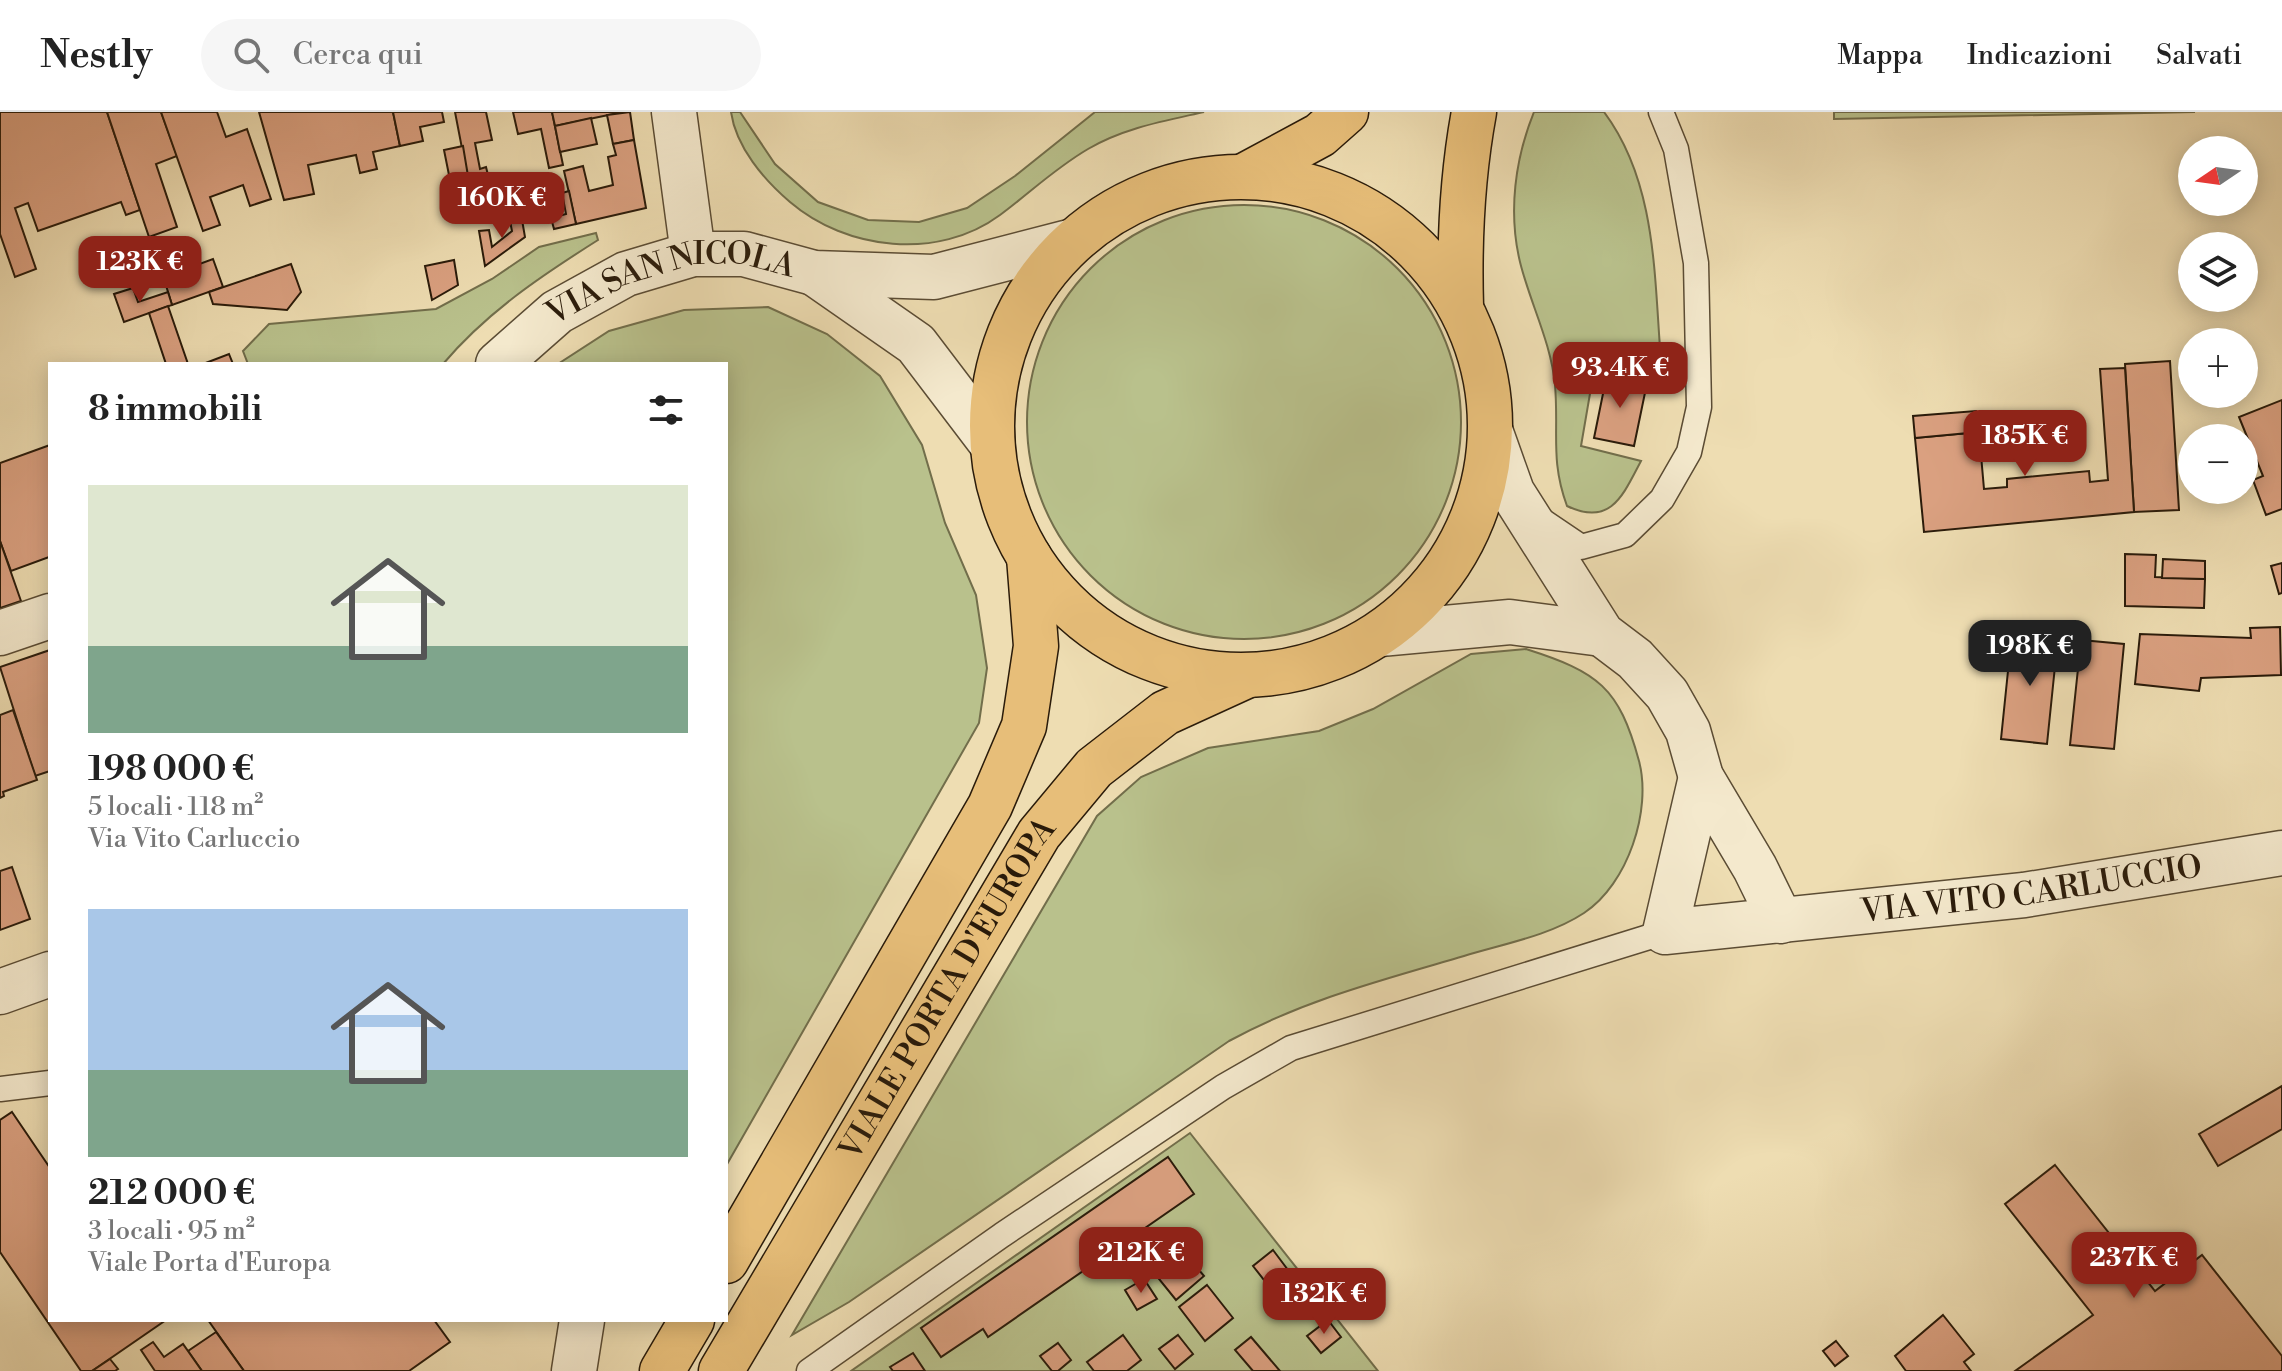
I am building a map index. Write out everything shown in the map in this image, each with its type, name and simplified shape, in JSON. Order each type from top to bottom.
[{"type":"main road","name":"VIALE PORTA D'EUROPA","points":[[1244,176],[1320,135],[1346,112]]},
{"type":"main road","name":"VIALE PORTA D'EUROPA","points":[[1461,307],[1459,230],[1465,158],[1474,112]]},
{"type":"main road","name":"VIALE PORTA D'EUROPA","points":[[1244,176],[1316,187],[1359,206],[1399,232],[1416,249],[1461,307],[1483,364],[1491,433],[1475,515],[1436,584],[1380,634],[1329,661],[1246,676],[1200,673],[1155,661],[1081,617],[1029,557],[1001,494],[992,444],[996,376],[1022,306],[1073,241],[1115,210],[1162,188],[1244,176]]},
{"type":"main road","name":"VIALE PORTA D'EUROPA","points":[[728,1258],[995,793],[1024,726],[1034,659],[1029,557]]},
{"type":"main road","name":"VIALE PORTA D'EUROPA","points":[[721,1371],[1039,834],[1094,768],[1165,713],[1246,676]]},
{"type":"main road","points":[[662,1371],[691,1322]]},
{"type":"street","points":[[674,112],[693,254]]},
{"type":"street","name":"VIA SAN NICOLA","points":[[500,362],[557,312],[626,274],[693,254],[744,254],[814,273],[934,277],[1073,241]]},
{"type":"street","name":"VIA SAN NICOLA","points":[[814,273],[916,344],[992,444]]},
{"type":"street","points":[[1491,433],[1512,492],[1602,634],[1635,659],[1667,694],[1688,731],[1701,777],[1755,868],[1781,921]]},
{"type":"street","points":[[0,633],[48,617]]},
{"type":"street","points":[[1380,634],[1510,622],[1602,634]]},
{"type":"street","points":[[1665,932],[1701,777]]},
{"type":"street","name":"VIA VITO CARLUCCIO","points":[[1665,932],[2024,895],[2282,853]]},
{"type":"street","points":[[0,992],[48,975]]},
{"type":"street","points":[[574,1371],[582,1322]]},
{"type":"lane","points":[[1512,492],[1547,525],[1581,547],[1625,535],[1662,499],[1689,452],[1699,407],[1696,263],[1676,149],[1661,112]]},
{"type":"lane","points":[[809,1371],[1002,1235],[1223,1087],[1291,1048],[1665,932]]},
{"type":"lane","points":[[0,1089],[48,1083]]},
{"type":"green space","points":[[731,112],[740,112],[775,164],[818,202],[868,220],[919,222],[967,208],[1015,176],[1095,112],[1204,112],[1144,126],[1088,149],[975,230],[921,244],[893,244],[838,231],[790,202],[761,173],[745,150]]},
{"type":"green space","points":[[1534,112],[1604,112],[1634,169],[1650,231],[1661,361],[1598,347],[1581,446],[1641,461],[1614,504],[1595,513],[1567,506],[1562,490],[1557,460],[1553,369],[1516,243],[1515,186],[1522,148]]},
{"type":"green space","points":[[1834,112],[2195,112],[1834,119]]},
{"type":"green space","points":[[1244,205],[1286,209],[1327,222],[1382,254],[1412,284],[1435,320],[1452,359],[1461,422],[1457,464],[1444,505],[1412,560],[1382,590],[1346,613],[1307,630],[1244,639],[1202,635],[1161,622],[1106,590],[1076,560],[1053,524],[1036,485],[1027,422],[1031,380],[1044,339],[1076,284],[1106,254],[1142,231],[1181,214]]},
{"type":"green space","points":[[596,233],[598,240],[496,311],[445,362],[247,362],[243,351],[269,324],[436,309],[492,279],[539,247]]},
{"type":"green space","points":[[768,307],[827,334],[880,376],[922,445],[945,523],[976,595],[987,668],[979,723],[728,1162],[728,362],[561,362],[609,331],[684,310]]},
{"type":"green space","points":[[1526,649],[1571,666],[1602,686],[1623,716],[1639,761],[1642,801],[1639,823],[1624,865],[1600,900],[1584,913],[1541,934],[1344,992],[1286,1014],[1229,1041],[849,1302],[792,1335],[1097,816],[1141,777],[1208,748],[1319,731],[1373,709],[1471,654]]},
{"type":"green space","points":[[1190,1133],[1378,1371],[851,1371]]},
{"type":"building","points":[[0,112],[107,112],[140,210],[126,215],[121,202],[38,231],[28,203],[15,208],[36,269],[15,277],[0,234]]},
{"type":"building","points":[[107,112],[161,112],[177,156],[156,164],[177,227],[149,237]]},
{"type":"building","points":[[161,112],[217,112],[226,137],[247,129],[271,199],[250,206],[243,185],[210,197],[220,225],[203,231]]},
{"type":"building","points":[[259,112],[393,112],[400,146],[373,152],[377,169],[360,173],[356,155],[308,165],[314,194],[284,200]]},
{"type":"building","points":[[393,112],[442,112],[444,122],[420,127],[423,141],[400,146]]},
{"type":"building","points":[[455,112],[486,112],[492,140],[475,143],[480,169],[486,167],[492,191],[471,195]]},
{"type":"building","points":[[513,112],[552,112],[563,165],[549,168],[541,129],[518,134]]},
{"type":"building","points":[[552,112],[623,112],[555,126]]},
{"type":"building","points":[[630,112],[634,140],[613,144],[607,115]]},
{"type":"building","points":[[591,118],[597,144],[560,152],[555,126]]},
{"type":"building","points":[[634,140],[646,208],[576,224],[564,171],[583,166],[589,191],[613,185],[608,157],[616,155],[613,144]]},
{"type":"building","points":[[463,146],[468,176],[450,180],[444,150]]},
{"type":"building","points":[[569,191],[576,224],[554,229],[551,218],[566,214],[562,193]]},
{"type":"building","points":[[521,214],[525,237],[485,266],[479,231],[489,230],[492,247],[512,231],[509,216]]},
{"type":"building","points":[[213,259],[223,287],[172,305],[164,279],[182,273],[186,283],[195,279],[191,267]]},
{"type":"building","points":[[454,260],[458,285],[432,300],[425,266]]},
{"type":"building","points":[[291,264],[301,292],[287,310],[213,304],[209,292]]},
{"type":"building","points":[[133,288],[138,302],[168,292],[172,305],[124,322],[114,294]]},
{"type":"building","points":[[168,306],[187,362],[165,362],[149,313]]},
{"type":"building","points":[[229,354],[232,362],[208,362]]},
{"type":"building","points":[[2170,361],[2179,510],[2134,512],[2125,364]]},
{"type":"building","points":[[2125,368],[2134,512],[1924,532],[1915,438],[1979,432],[1984,489],[2007,487],[2007,479],[2089,471],[2090,482],[2108,480],[2100,369]]},
{"type":"building","points":[[1607,374],[1647,383],[1634,446],[1594,438]]},
{"type":"building","points":[[2282,400],[2282,509],[2266,515],[2258,493],[2258,478],[2263,476],[2258,464],[2258,424],[2242,424],[2239,417]]},
{"type":"building","points":[[1976,411],[1979,432],[1915,438],[1913,416]]},
{"type":"building","points":[[48,446],[48,557],[11,571],[0,541],[0,463]]},
{"type":"building","points":[[0,541],[21,601],[0,608]]},
{"type":"building","points":[[2125,554],[2156,555],[2155,577],[2205,579],[2204,608],[2125,606]]},
{"type":"building","points":[[2163,559],[2205,561],[2205,579],[2162,578]]},
{"type":"building","points":[[2282,563],[2282,593],[2279,594],[2271,566]]},
{"type":"building","points":[[2280,627],[2281,675],[2201,678],[2199,691],[2135,684],[2140,634],[2251,638],[2250,628]]},
{"type":"building","points":[[2012,632],[2058,637],[2047,744],[2001,739]]},
{"type":"building","points":[[2081,640],[2124,644],[2114,749],[2070,745]]},
{"type":"building","points":[[48,651],[48,772],[35,776],[0,667]]},
{"type":"building","points":[[13,710],[37,780],[3,792],[4,796],[0,798],[0,715]]},
{"type":"building","points":[[12,867],[30,919],[0,930],[0,871]]},
{"type":"building","points":[[2282,1086],[2282,1129],[2218,1166],[2199,1134]]},
{"type":"building","points":[[12,1112],[48,1165],[48,1322],[163,1322],[92,1371],[81,1371],[0,1252],[0,1120]]},
{"type":"building","points":[[1168,1157],[1194,1194],[988,1337],[983,1329],[941,1357],[921,1328]]},
{"type":"building","points":[[2055,1165],[2155,1291],[2202,1255],[2282,1356],[2282,1371],[2015,1371],[2093,1315],[2005,1204]]},
{"type":"building","points":[[1179,1246],[1204,1276],[1176,1300],[1151,1269]]},
{"type":"building","points":[[1273,1250],[1288,1270],[1268,1285],[1253,1266]]},
{"type":"building","points":[[1144,1279],[1157,1299],[1137,1310],[1125,1290]]},
{"type":"building","points":[[1207,1285],[1233,1318],[1205,1341],[1179,1307]]},
{"type":"building","points":[[1943,1315],[1974,1354],[1964,1362],[1971,1371],[1906,1371],[1895,1356]]},
{"type":"building","points":[[1328,1320],[1341,1337],[1321,1353],[1307,1336]]},
{"type":"building","points":[[209,1322],[435,1322],[450,1342],[409,1371],[244,1371]]},
{"type":"building","points":[[216,1332],[244,1371],[202,1371],[188,1351]]},
{"type":"building","points":[[1123,1335],[1141,1360],[1127,1371],[1094,1371],[1087,1362]]},
{"type":"building","points":[[1178,1335],[1193,1354],[1175,1369],[1159,1349]]},
{"type":"building","points":[[1251,1337],[1280,1371],[1253,1371],[1235,1350]]},
{"type":"building","points":[[1836,1341],[1848,1356],[1835,1366],[1823,1351]]},
{"type":"building","points":[[153,1342],[164,1357],[183,1344],[202,1371],[155,1371],[141,1350]]},
{"type":"building","points":[[1058,1343],[1071,1360],[1058,1371],[1052,1371],[1040,1356]]},
{"type":"building","points":[[913,1353],[925,1371],[893,1371],[890,1367]]},
{"type":"building","points":[[110,1359],[118,1369],[92,1371]]}]
